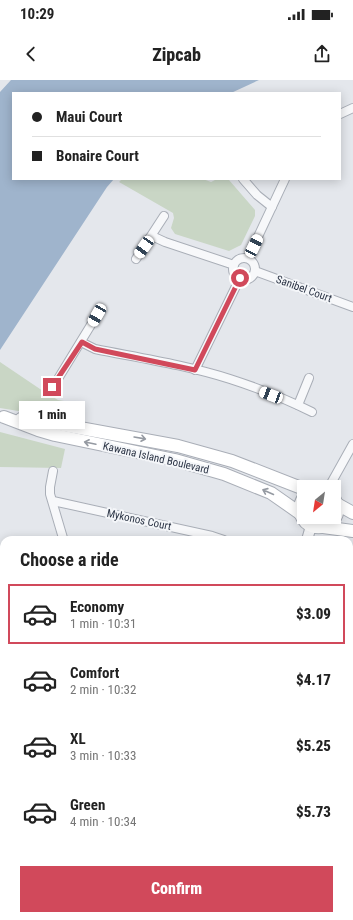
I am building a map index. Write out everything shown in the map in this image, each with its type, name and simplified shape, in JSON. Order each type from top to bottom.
[{"type":"main road","name":"Kawana Island Boulevard","points":[[2,417],[52,423],[178,446],[232,461],[297,486]]},
{"type":"main road","name":"Kawana Island Boulevard","points":[[2,417],[55,435],[175,460],[224,474],[271,493],[297,511]]},
{"type":"main road","points":[[341,505],[353,513]]},
{"type":"main road","name":"Kawana Island Boulevard","points":[[312,524],[317,526]]},
{"type":"main road","points":[[317,526],[329,524]]},
{"type":"main road","points":[[317,526],[353,531]]},
{"type":"street","points":[[341,114],[353,108]]},
{"type":"street","points":[[244,180],[257,195],[272,207]]},
{"type":"street","points":[[248,258],[285,180]]},
{"type":"street","points":[[136,259],[164,216]]},
{"type":"street","points":[[152,236],[165,242],[234,265]]},
{"type":"street","points":[[241,258],[248,258],[254,265],[255,271],[249,278],[240,278],[235,274],[234,265],[241,258]]},
{"type":"street","name":"Sanibel Court","points":[[255,271],[353,307]]},
{"type":"street","points":[[195,370],[240,278]]},
{"type":"street","points":[[52,387],[82,342],[97,315]]},
{"type":"street","points":[[82,342],[95,349],[230,379],[298,405],[312,412]]},
{"type":"street","points":[[298,405],[309,378]]},
{"type":"street","points":[[333,480],[353,444]]},
{"type":"street","points":[[53,471],[50,486],[52,501],[63,536]]},
{"type":"street","name":"Mykonos Court","points":[[52,501],[212,536]]},
{"type":"street","points":[[310,536],[317,526]]},
{"type":"green space","points":[[121,180],[206,180],[211,182],[215,180],[229,180],[255,210],[255,216],[241,245],[229,251],[175,234],[171,228],[174,218],[173,213],[119,182]]},
{"type":"green space","points":[[0,362],[58,400],[76,403],[73,420],[0,408]]},
{"type":"green space","points":[[0,432],[65,449],[61,468],[0,467]]},
{"type":"water","points":[[11,80],[259,80],[233,92],[12,92],[12,180],[113,180],[107,187],[0,350],[0,92]]},
{"type":"route","points":[[52,387],[82,342],[95,349],[195,370],[240,278]]}]
